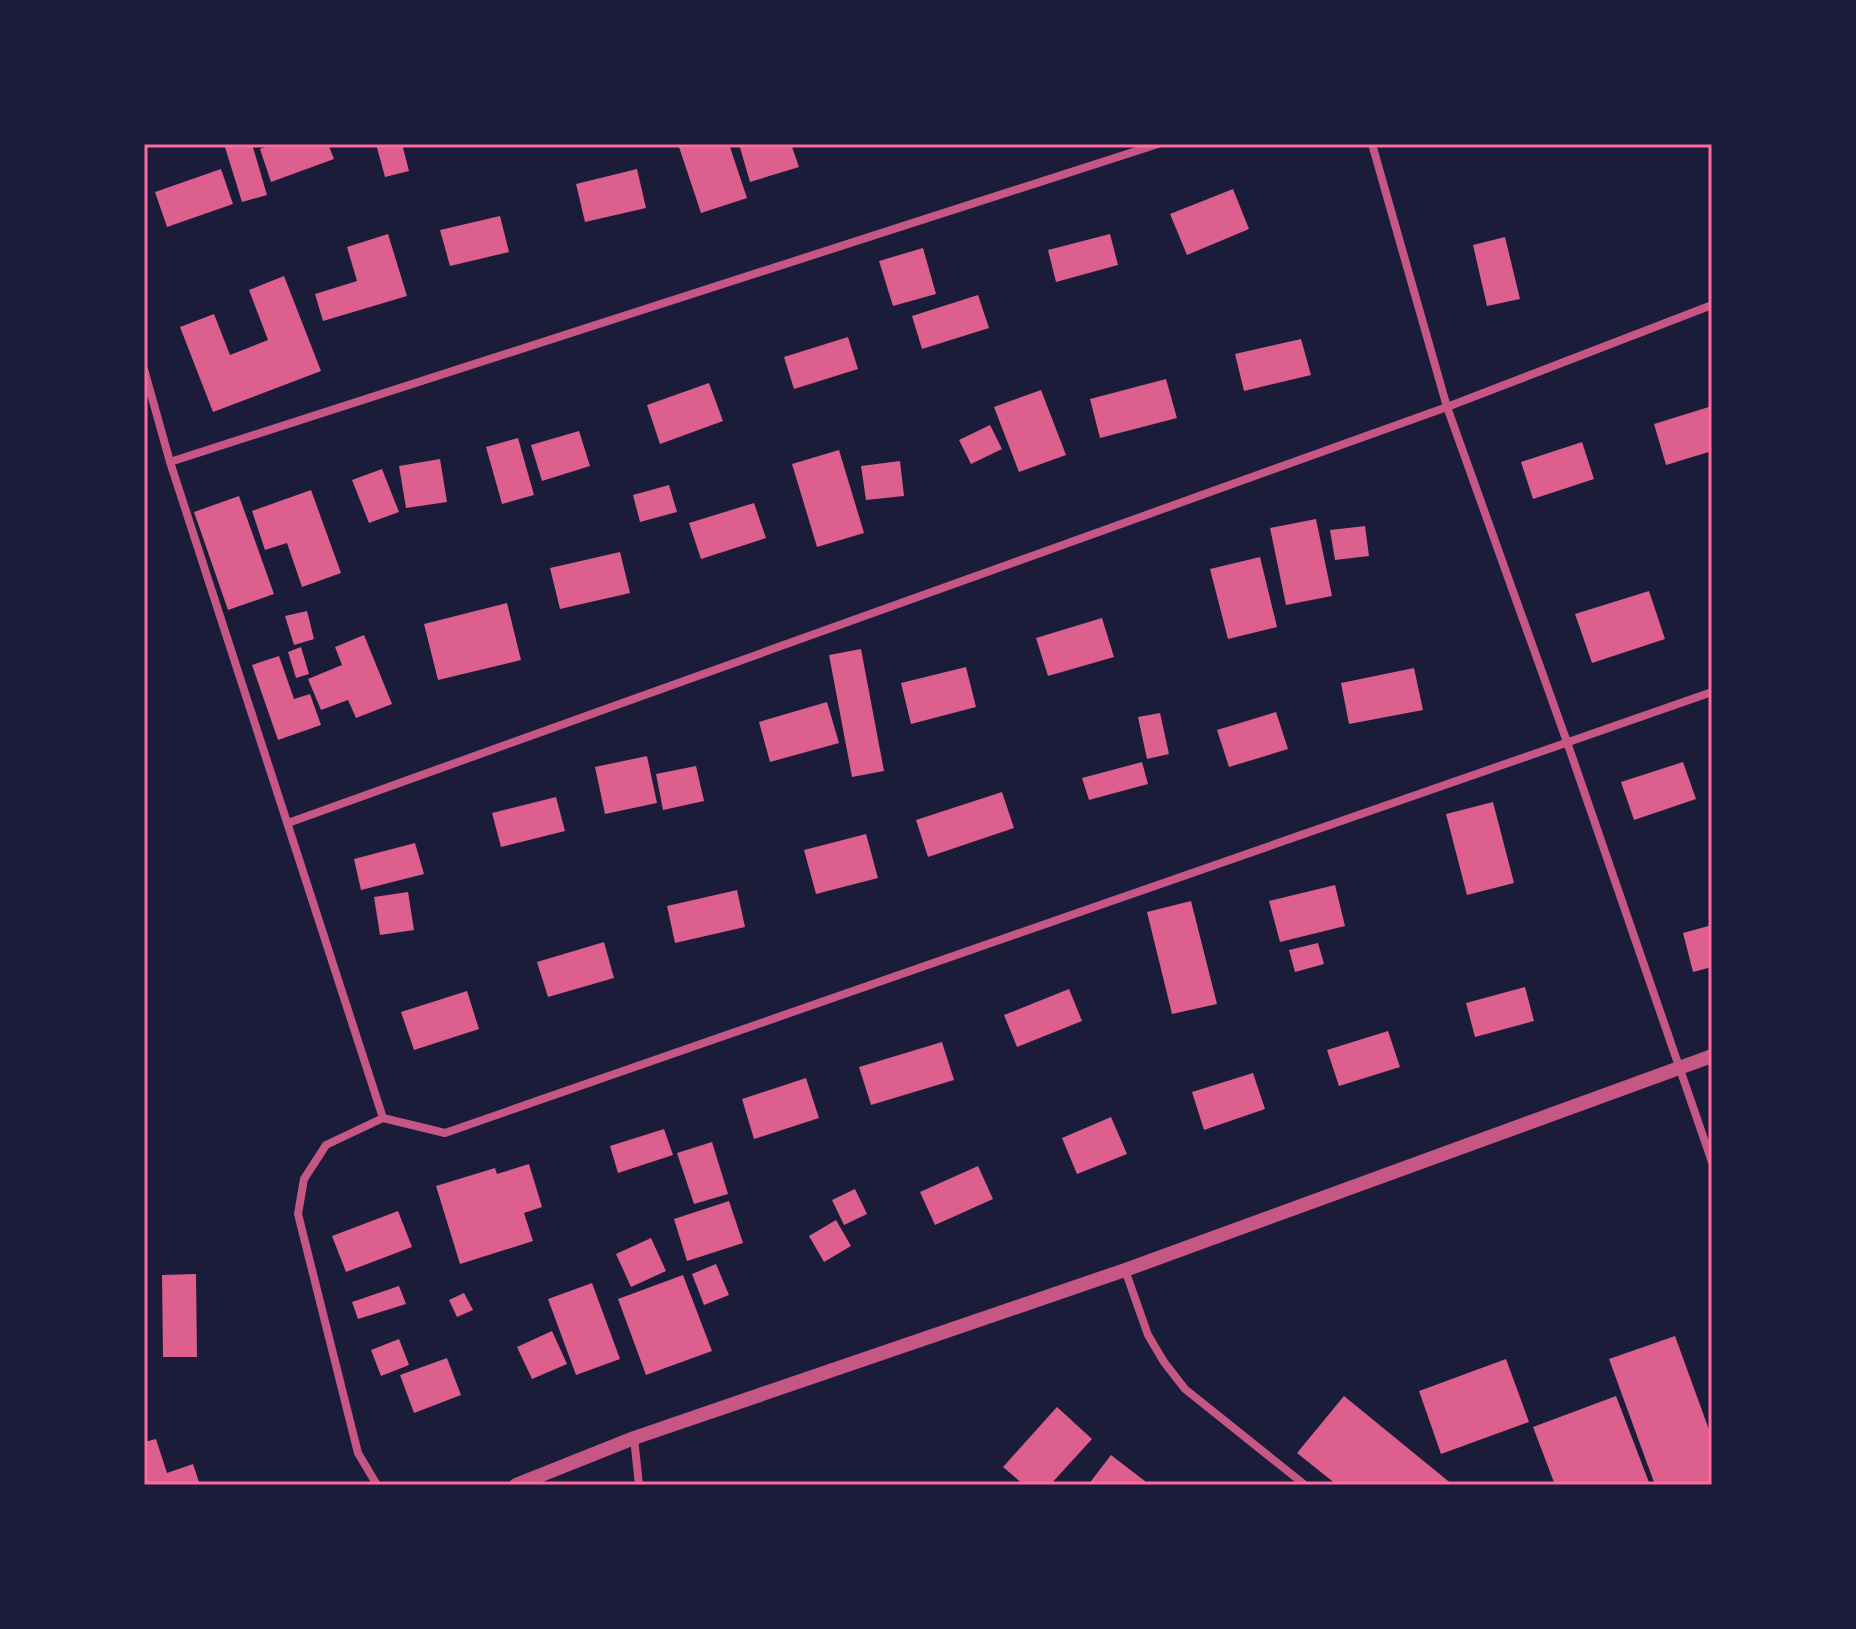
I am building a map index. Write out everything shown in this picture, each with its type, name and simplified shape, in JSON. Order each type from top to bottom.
[{"type":"street","points":[[170,462],[1158,144]]},
{"type":"street","points":[[1372,144],[1447,407],[1712,1162]]},
{"type":"street","points":[[288,823],[1447,407],[1712,305]]},
{"type":"street","points":[[144,369],[170,462],[383,1118]]},
{"type":"street","points":[[377,1485],[358,1453],[298,1214],[304,1179],[326,1145],[383,1118],[445,1133],[1712,692]]},
{"type":"street","points":[[516,1485],[634,1438],[1125,1270],[1712,1056]]},
{"type":"street","points":[[1125,1270],[1148,1335],[1185,1389],[1305,1485]]},
{"type":"street","points":[[634,1438],[639,1485]]},
{"type":"building","points":[[224,144],[252,144],[267,195],[242,202]]},
{"type":"building","points":[[274,144],[328,144],[334,159],[271,182],[260,149]]},
{"type":"building","points":[[376,144],[402,144],[409,171],[385,177]]},
{"type":"building","points":[[678,144],[729,144],[747,198],[701,213]]},
{"type":"building","points":[[739,144],[791,144],[799,167],[750,182]]},
{"type":"building","points":[[221,169],[233,204],[167,227],[155,192]]},
{"type":"building","points":[[637,169],[646,208],[585,222],[576,184]]},
{"type":"building","points":[[1233,189],[1249,229],[1187,255],[1170,214]]},
{"type":"building","points":[[500,216],[509,252],[450,266],[440,230]]},
{"type":"building","points":[[388,234],[407,296],[323,321],[315,294],[357,281],[347,247]]},
{"type":"building","points":[[1110,234],[1118,265],[1056,282],[1048,250]]},
{"type":"building","points":[[1505,237],[1520,299],[1487,306],[1473,245]]},
{"type":"building","points":[[923,248],[936,294],[893,306],[879,261]]},
{"type":"building","points":[[284,276],[321,371],[213,412],[180,327],[214,314],[230,355],[268,340],[249,290]]},
{"type":"building","points":[[978,295],[989,328],[922,349],[912,316]]},
{"type":"building","points":[[848,337],[858,369],[794,389],[784,357]]},
{"type":"building","points":[[1301,339],[1311,375],[1244,391],[1235,354]]},
{"type":"building","points":[[1166,379],[1177,418],[1100,438],[1090,399]]},
{"type":"building","points":[[709,383],[723,421],[660,444],[647,405]]},
{"type":"building","points":[[1041,390],[1066,455],[1019,472],[994,407]]},
{"type":"building","points":[[1712,406],[1712,451],[1666,465],[1654,424]]},
{"type":"building","points":[[990,425],[1002,449],[971,464],[959,440]]},
{"type":"building","points":[[579,431],[590,466],[542,481],[531,445]]},
{"type":"building","points":[[518,438],[534,495],[502,504],[486,447]]},
{"type":"building","points":[[1582,442],[1594,479],[1533,499],[1521,462]]},
{"type":"building","points":[[839,450],[864,533],[817,547],[792,464]]},
{"type":"building","points":[[440,459],[447,502],[406,508],[399,466]]},
{"type":"building","points":[[900,461],[904,496],[866,500],[861,466]]},
{"type":"building","points":[[382,469],[399,512],[369,523],[352,480]]},
{"type":"building","points":[[669,485],[677,512],[640,522],[633,495]]},
{"type":"building","points":[[311,490],[341,573],[302,587],[287,543],[265,550],[252,511]]},
{"type":"building","points":[[239,496],[274,594],[228,610],[194,512]]},
{"type":"building","points":[[754,503],[766,538],[701,559],[689,523]]},
{"type":"building","points":[[1316,519],[1332,596],[1286,605],[1270,528]]},
{"type":"building","points":[[1365,526],[1369,556],[1335,560],[1330,530]]},
{"type":"building","points":[[620,552],[630,593],[560,609],[550,568]]},
{"type":"building","points":[[1260,557],[1277,627],[1228,639],[1210,569]]},
{"type":"building","points":[[1649,591],[1665,639],[1592,663],[1575,614]]},
{"type":"building","points":[[507,603],[521,660],[438,680],[424,624]]},
{"type":"building","points":[[307,611],[314,639],[294,645],[285,616]]},
{"type":"building","points":[[1102,618],[1114,657],[1048,676],[1036,638]]},
{"type":"building","points":[[364,635],[392,704],[356,718],[348,700],[321,710],[308,679],[342,665],[335,647]]},
{"type":"building","points":[[301,647],[309,674],[296,678],[288,652]]},
{"type":"building","points":[[861,649],[884,771],[852,777],[829,655]]},
{"type":"building","points":[[279,656],[294,699],[310,694],[321,725],[278,740],[252,665]]},
{"type":"building","points":[[966,667],[976,707],[911,724],[901,683]]},
{"type":"building","points":[[1414,668],[1423,710],[1349,724],[1341,683]]},
{"type":"building","points":[[827,702],[839,743],[770,762],[759,722]]},
{"type":"building","points":[[1276,712],[1288,749],[1229,767],[1217,730]]},
{"type":"building","points":[[1160,713],[1169,754],[1147,759],[1138,717]]},
{"type":"building","points":[[647,756],[657,803],[605,814],[595,767]]},
{"type":"building","points":[[1142,762],[1148,784],[1089,800],[1082,778]]},
{"type":"building","points":[[1683,762],[1696,799],[1634,820],[1621,782]]},
{"type":"building","points":[[696,766],[704,801],[663,810],[656,774]]},
{"type":"building","points":[[1002,792],[1014,828],[928,857],[916,820]]},
{"type":"building","points":[[556,797],[565,831],[501,847],[492,813]]},
{"type":"building","points":[[1493,802],[1514,883],[1467,895],[1446,814]]},
{"type":"building","points":[[866,834],[878,878],[816,894],[804,850]]},
{"type":"building","points":[[415,843],[424,874],[361,890],[354,859]]},
{"type":"building","points":[[1335,885],[1345,926],[1280,942],[1269,901]]},
{"type":"building","points":[[737,890],[745,927],[675,943],[667,906]]},
{"type":"building","points":[[408,892],[414,930],[380,935],[374,897]]},
{"type":"building","points":[[1191,901],[1217,1004],[1172,1014],[1147,912]]},
{"type":"building","points":[[1712,925],[1712,967],[1693,972],[1683,933]]},
{"type":"building","points":[[604,942],[614,978],[548,997],[537,962]]},
{"type":"building","points":[[1318,943],[1324,964],[1295,972],[1289,950]]},
{"type":"building","points":[[1525,987],[1534,1021],[1475,1037],[1466,1003]]},
{"type":"building","points":[[1069,989],[1082,1021],[1017,1047],[1004,1015]]},
{"type":"building","points":[[467,991],[479,1029],[414,1050],[401,1012]]},
{"type":"building","points":[[1388,1031],[1400,1067],[1339,1086],[1327,1050]]},
{"type":"building","points":[[942,1042],[954,1080],[871,1105],[859,1067]]},
{"type":"building","points":[[1253,1073],[1265,1109],[1204,1130],[1192,1092]]},
{"type":"building","points":[[806,1078],[819,1118],[754,1139],[742,1099]]},
{"type":"building","points":[[1111,1117],[1127,1154],[1077,1174],[1062,1138]]},
{"type":"building","points":[[664,1129],[673,1155],[618,1173],[610,1146]]},
{"type":"building","points":[[712,1142],[728,1194],[694,1204],[677,1153]]},
{"type":"building","points":[[529,1164],[542,1207],[524,1213],[533,1241],[460,1264],[436,1186],[495,1168],[497,1174]]},
{"type":"building","points":[[978,1166],[993,1199],[935,1225],[920,1192]]},
{"type":"building","points":[[855,1189],[867,1214],[844,1225],[832,1200]]},
{"type":"building","points":[[729,1201],[743,1243],[687,1261],[674,1219]]},
{"type":"building","points":[[398,1211],[412,1247],[346,1272],[332,1236]]},
{"type":"building","points":[[836,1220],[851,1246],[824,1262],[809,1236]]},
{"type":"building","points":[[651,1238],[666,1271],[631,1287],[616,1254]]},
{"type":"building","points":[[716,1264],[729,1295],[704,1305],[692,1274]]},
{"type":"building","points":[[196,1274],[197,1357],[163,1357],[162,1275]]},
{"type":"building","points":[[683,1275],[712,1351],[646,1375],[618,1299]]},
{"type":"building","points":[[592,1283],[620,1359],[576,1375],[548,1299]]},
{"type":"building","points":[[399,1286],[406,1304],[358,1319],[352,1302]]},
{"type":"building","points":[[464,1293],[473,1310],[457,1317],[449,1300]]},
{"type":"building","points":[[552,1331],[567,1364],[532,1379],[517,1347]]},
{"type":"building","points":[[1675,1336],[1712,1438],[1712,1485],[1655,1485],[1609,1359]]},
{"type":"building","points":[[399,1339],[409,1365],[381,1376],[371,1350]]},
{"type":"building","points":[[447,1358],[461,1395],[414,1413],[400,1375]]},
{"type":"building","points":[[1506,1359],[1529,1422],[1441,1454],[1419,1391]]},
{"type":"building","points":[[1344,1396],[1453,1485],[1337,1485],[1297,1453]]},
{"type":"building","points":[[1616,1396],[1650,1485],[1555,1485],[1533,1427]]},
{"type":"building","points":[[1057,1407],[1092,1439],[1050,1485],[1024,1485],[1003,1467]]},
{"type":"building","points":[[156,1439],[167,1473],[193,1464],[200,1485],[144,1485],[144,1442]]},
{"type":"building","points":[[1111,1455],[1150,1485],[1088,1485]]}]
